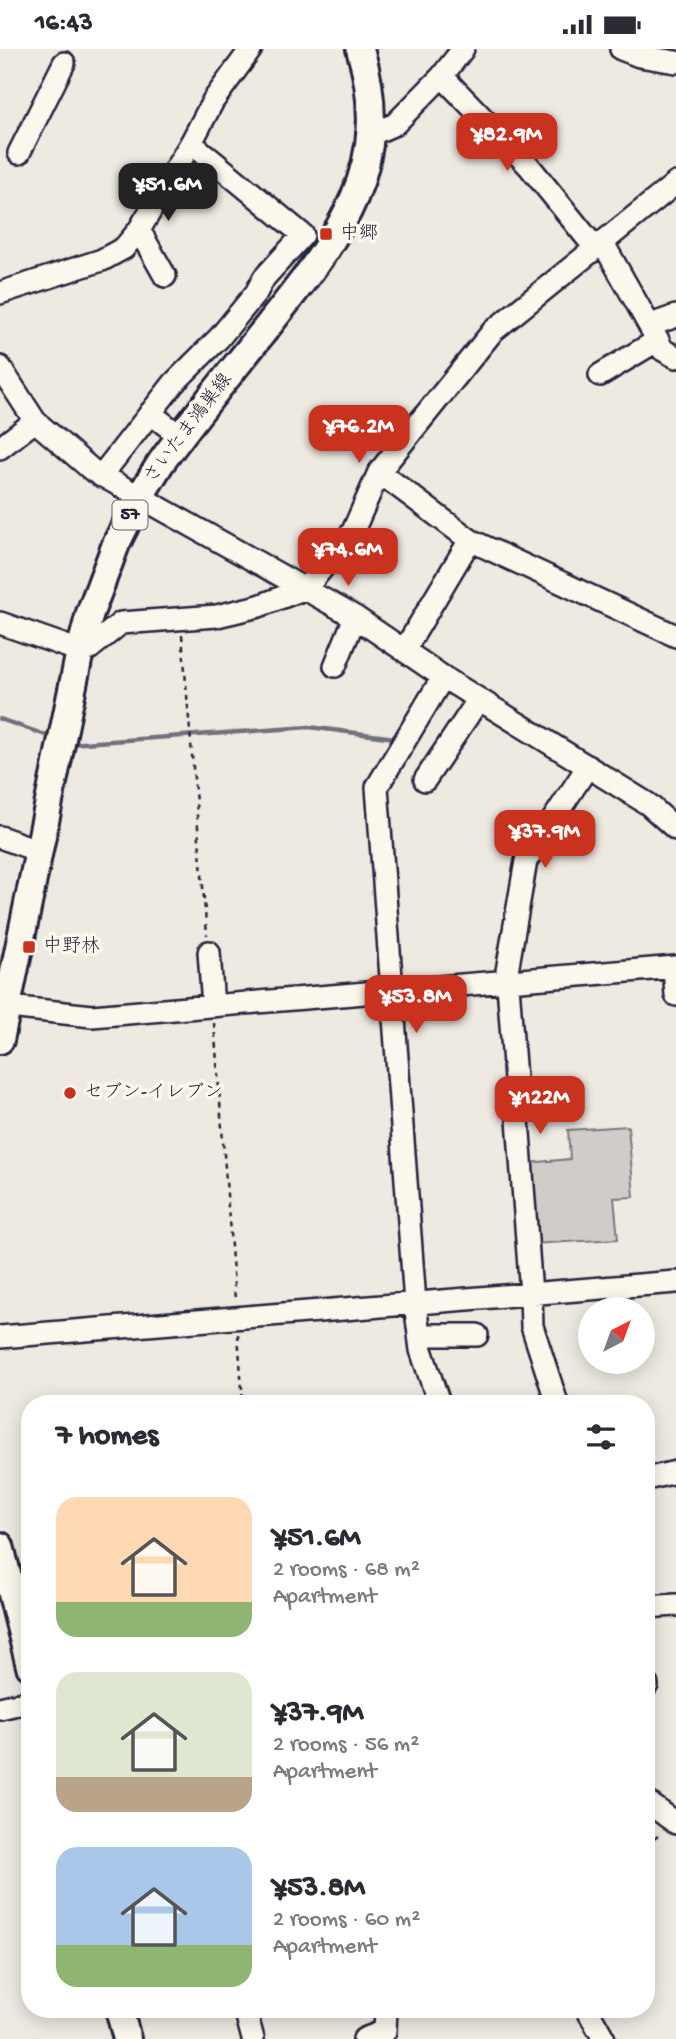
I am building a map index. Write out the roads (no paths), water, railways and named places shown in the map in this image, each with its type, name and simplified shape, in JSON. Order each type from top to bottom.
[{"type":"main road","name":"さいたま鴻巣線","points":[[0,1040],[3,1006],[39,851],[80,651],[102,578],[139,498],[180,436],[332,243],[359,190],[370,135],[372,106],[369,81],[360,49]]},
{"type":"main road","points":[[0,1546],[21,1630]]},
{"type":"main road","points":[[121,2018],[127,2039]]},
{"type":"street","points":[[370,135],[395,124],[442,76],[463,49]]},
{"type":"street","points":[[621,49],[639,56],[676,62]]},
{"type":"street","points":[[0,293],[103,260],[124,247],[139,230],[242,53]]},
{"type":"street","points":[[17,154],[64,63]]},
{"type":"street","points":[[442,76],[510,144],[600,246],[663,350],[676,357]]},
{"type":"street","points":[[101,476],[174,383],[219,338],[256,293],[264,278],[303,235],[191,142]]},
{"type":"street","points":[[0,623],[80,651],[89,649],[121,623],[217,616],[258,606],[306,588],[352,531],[379,472],[493,331],[676,183]]},
{"type":"street","points":[[139,230],[165,276]]},
{"type":"street","points":[[600,375],[676,316]]},
{"type":"street","points":[[0,367],[35,421],[101,476],[355,617],[443,677],[648,804],[676,829]]},
{"type":"street","points":[[150,412],[180,436]]},
{"type":"street","points":[[0,448],[35,421]]},
{"type":"street","points":[[379,472],[470,540],[676,636]]},
{"type":"street","points":[[405,649],[470,540]]},
{"type":"street","points":[[335,666],[355,617]]},
{"type":"street","points":[[436,1395],[421,1350],[415,1303],[377,787],[443,677]]},
{"type":"street","points":[[425,780],[478,699]]},
{"type":"street","points":[[554,1395],[532,1326],[507,971],[526,861],[588,766]]},
{"type":"street","points":[[0,837],[39,851]]},
{"type":"street","points":[[209,952],[213,1006]]},
{"type":"street","points":[[3,1006],[92,1016],[675,968],[676,995]]},
{"type":"street","points":[[0,1337],[676,1282]]},
{"type":"street","points":[[419,1335],[477,1335]]},
{"type":"street","points":[[655,1477],[676,1472]]},
{"type":"street","points":[[655,1606],[676,1605]]},
{"type":"street","points":[[0,1708],[21,1702]]},
{"type":"street","points":[[655,1806],[672,1814]]},
{"type":"street","points":[[247,2018],[253,2039]]},
{"type":"street","points":[[364,2039],[385,2031],[386,2018]]},
{"type":"street","points":[[592,2018],[604,2039]]},
{"type":"waterway","points":[[0,719],[54,738]]},
{"type":"waterway","points":[[69,744],[309,727],[395,738]]},
{"type":"place","name":"中郷","points":[[326,234]]},
{"type":"place","name":"中野林","points":[[29,947]]},
{"type":"place","name":"セブン-イレブン","points":[[70,1093]]}]
